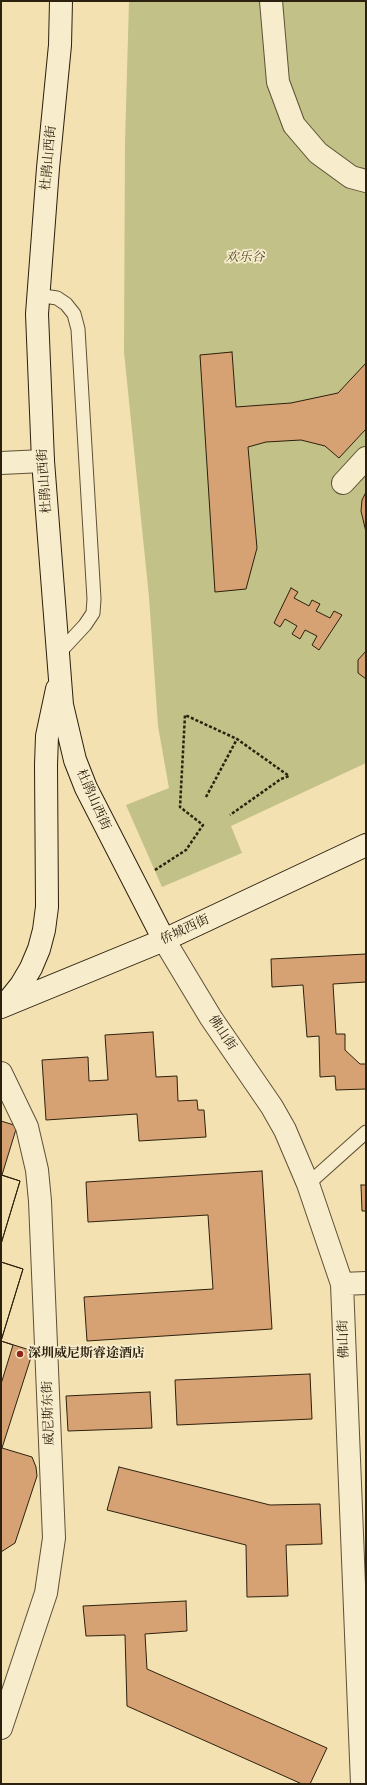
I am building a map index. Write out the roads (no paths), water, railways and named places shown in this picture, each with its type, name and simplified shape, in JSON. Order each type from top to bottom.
[{"type":"street","name":"杜鹃山西街","points":[[61,1],[60,45],[37,295],[43,461],[62,706],[75,760],[86,788],[164,940]]},
{"type":"street","points":[[272,1],[278,82],[294,125],[318,154],[351,177],[366,181]]},
{"type":"street","points":[[343,482],[366,458]]},
{"type":"street","points":[[1,463],[43,461]]},
{"type":"street","points":[[3,1006],[21,985],[31,968],[39,949],[44,930],[47,907],[47,736],[59,676]]},
{"type":"street","name":"侨城西街","points":[[3,1006],[164,940],[366,845]]},
{"type":"street","name":"佛山街","points":[[164,940],[211,1018],[272,1107],[285,1130],[308,1184],[342,1284],[362,1784]]},
{"type":"street","name":"威尼斯东街","points":[[1,1073],[27,1127],[37,1170],[40,1201],[54,1538],[46,1593],[1,1728]]},
{"type":"street","points":[[342,1284],[366,1283]]},
{"type":"lane","points":[[37,295],[57,298],[66,304],[74,314],[78,329],[94,599],[93,613],[85,625],[58,654]]},
{"type":"lane","points":[[308,1184],[366,1132]]},
{"type":"place","name":"深圳威尼斯睿途酒店","points":[[20,1354]]},
{"type":"park label","name":"欢乐谷","points":[[245,258]]}]
